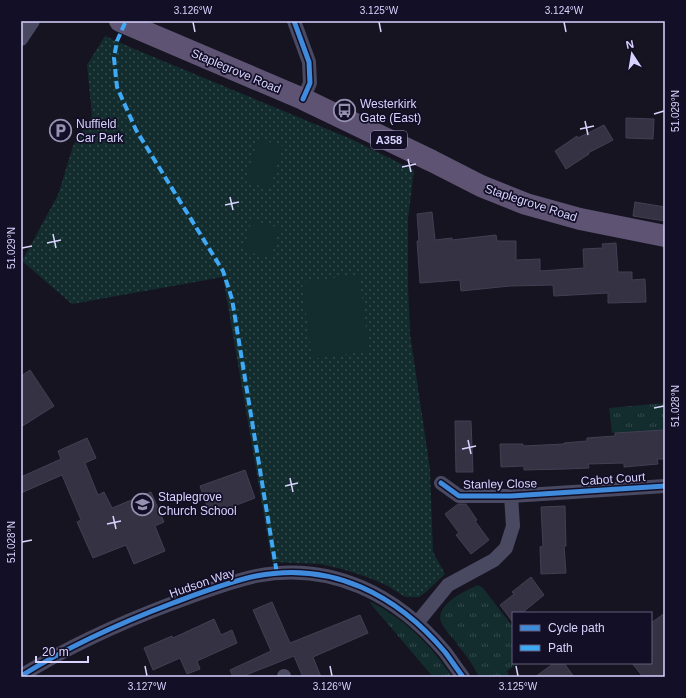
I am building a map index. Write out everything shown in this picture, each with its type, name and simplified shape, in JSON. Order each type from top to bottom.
[{"type":"main road","name":"Staplegrove Road","points":[[120,21],[303,99],[432,160],[481,186],[526,204],[580,219],[665,236]]},
{"type":"street","points":[[21,39],[33,21]]},
{"type":"street","points":[[294,21],[309,62],[310,83],[303,99]]},
{"type":"street","name":"Stanley Close","points":[[441,483],[459,496],[511,496],[563,492]]},
{"type":"street","name":"Cabot Court","points":[[563,492],[665,486]]},
{"type":"street","name":"Stanley Close","points":[[417,623],[448,585],[494,560],[506,548],[513,526],[511,496]]},
{"type":"street","name":"Hudson Way","points":[[21,676],[46,660],[152,611],[219,586],[270,574],[299,573],[326,575],[359,586],[382,597],[417,623],[445,652],[463,677]]},
{"type":"green space","points":[[105,36],[351,139],[414,170],[408,219],[410,334],[430,469],[433,552],[445,574],[419,597],[405,597],[388,586],[342,569],[320,564],[272,562],[223,277],[72,304],[22,261],[58,195],[73,146],[92,116],[87,65]]},
{"type":"green space","points":[[258,139],[283,146],[270,189],[245,181]]},
{"type":"green space","points":[[252,220],[280,228],[271,258],[243,250]]},
{"type":"green space","points":[[359,275],[369,351],[312,359],[302,282]]},
{"type":"green space","points":[[665,403],[665,448],[663,430],[612,433],[609,408]]},
{"type":"green space","points":[[478,585],[483,588],[512,626],[512,664],[518,664],[507,671],[510,677],[479,677],[470,661],[442,624],[440,617],[446,605],[466,591]]},
{"type":"green space","points":[[371,602],[396,617],[417,634],[444,665],[452,677],[433,677],[370,603]]},
{"type":"building","points":[[626,118],[654,119],[653,139],[626,138]]},
{"type":"building","points":[[604,125],[613,140],[588,153],[589,154],[566,169],[555,151],[577,136],[578,138]]},
{"type":"building","points":[[635,202],[665,207],[665,221],[633,216]]},
{"type":"building","points":[[432,212],[435,240],[452,238],[452,240],[496,235],[497,241],[516,241],[516,260],[540,259],[540,271],[584,268],[583,249],[603,248],[602,244],[616,243],[618,272],[632,272],[632,280],[645,279],[646,302],[608,303],[608,293],[554,296],[553,285],[510,286],[461,291],[460,280],[420,283],[417,214]]},
{"type":"building","points":[[30,370],[54,406],[21,427],[21,376]]},
{"type":"building","points":[[455,421],[471,421],[473,472],[456,472]]},
{"type":"building","points":[[664,430],[665,459],[657,459],[658,464],[624,467],[624,463],[588,464],[589,468],[524,470],[524,466],[501,467],[500,444],[523,444],[523,446],[564,444],[587,441],[587,438],[615,436],[615,433]]},
{"type":"building","points":[[87,438],[96,458],[85,463],[98,495],[104,492],[112,508],[151,492],[164,522],[155,526],[165,551],[134,564],[126,545],[93,558],[77,522],[81,520],[62,475],[21,493],[21,477],[61,459],[58,451]]},
{"type":"building","points":[[245,470],[255,498],[210,515],[200,486]]},
{"type":"building","points":[[458,504],[466,504],[477,520],[475,521],[489,540],[471,554],[456,535],[459,533],[445,514]]},
{"type":"building","points":[[565,506],[566,546],[564,546],[566,573],[541,574],[540,547],[543,546],[541,507]]},
{"type":"building","points":[[531,577],[544,595],[523,612],[512,612],[512,621],[500,605],[514,594],[512,592]]},
{"type":"building","points":[[272,602],[290,643],[360,615],[368,633],[313,657],[321,677],[303,677],[294,656],[241,677],[233,677],[230,670],[271,651],[253,610]]},
{"type":"building","points":[[665,613],[665,677],[643,677],[633,664],[652,664],[652,622]]},
{"type":"building","points":[[214,619],[221,635],[232,630],[237,643],[197,661],[200,669],[187,674],[180,658],[153,670],[144,648],[172,636],[173,638]]},
{"type":"building","points":[[553,664],[565,664],[574,677],[535,677]]},
{"type":"marked path","points":[[125,23],[117,41],[114,58],[117,87],[136,130],[223,271],[232,299],[277,574]]},
{"type":"cycle path","points":[[294,21],[309,62],[310,83],[303,99]]},
{"type":"cycle path","points":[[441,483],[459,496],[511,496],[665,486]]},
{"type":"cycle path","points":[[21,676],[76,645],[153,611],[235,581],[256,576],[284,573],[311,574],[337,578],[361,587],[384,599],[406,614],[426,632],[445,652],[463,677]]},
{"type":"place","name":"Westerkirk Gate (East)","points":[[344,111]]},
{"type":"place","name":"Nuffield Car Park","points":[[60,131]]},
{"type":"place","name":"Staplegrove Church School","points":[[142,504]]}]
